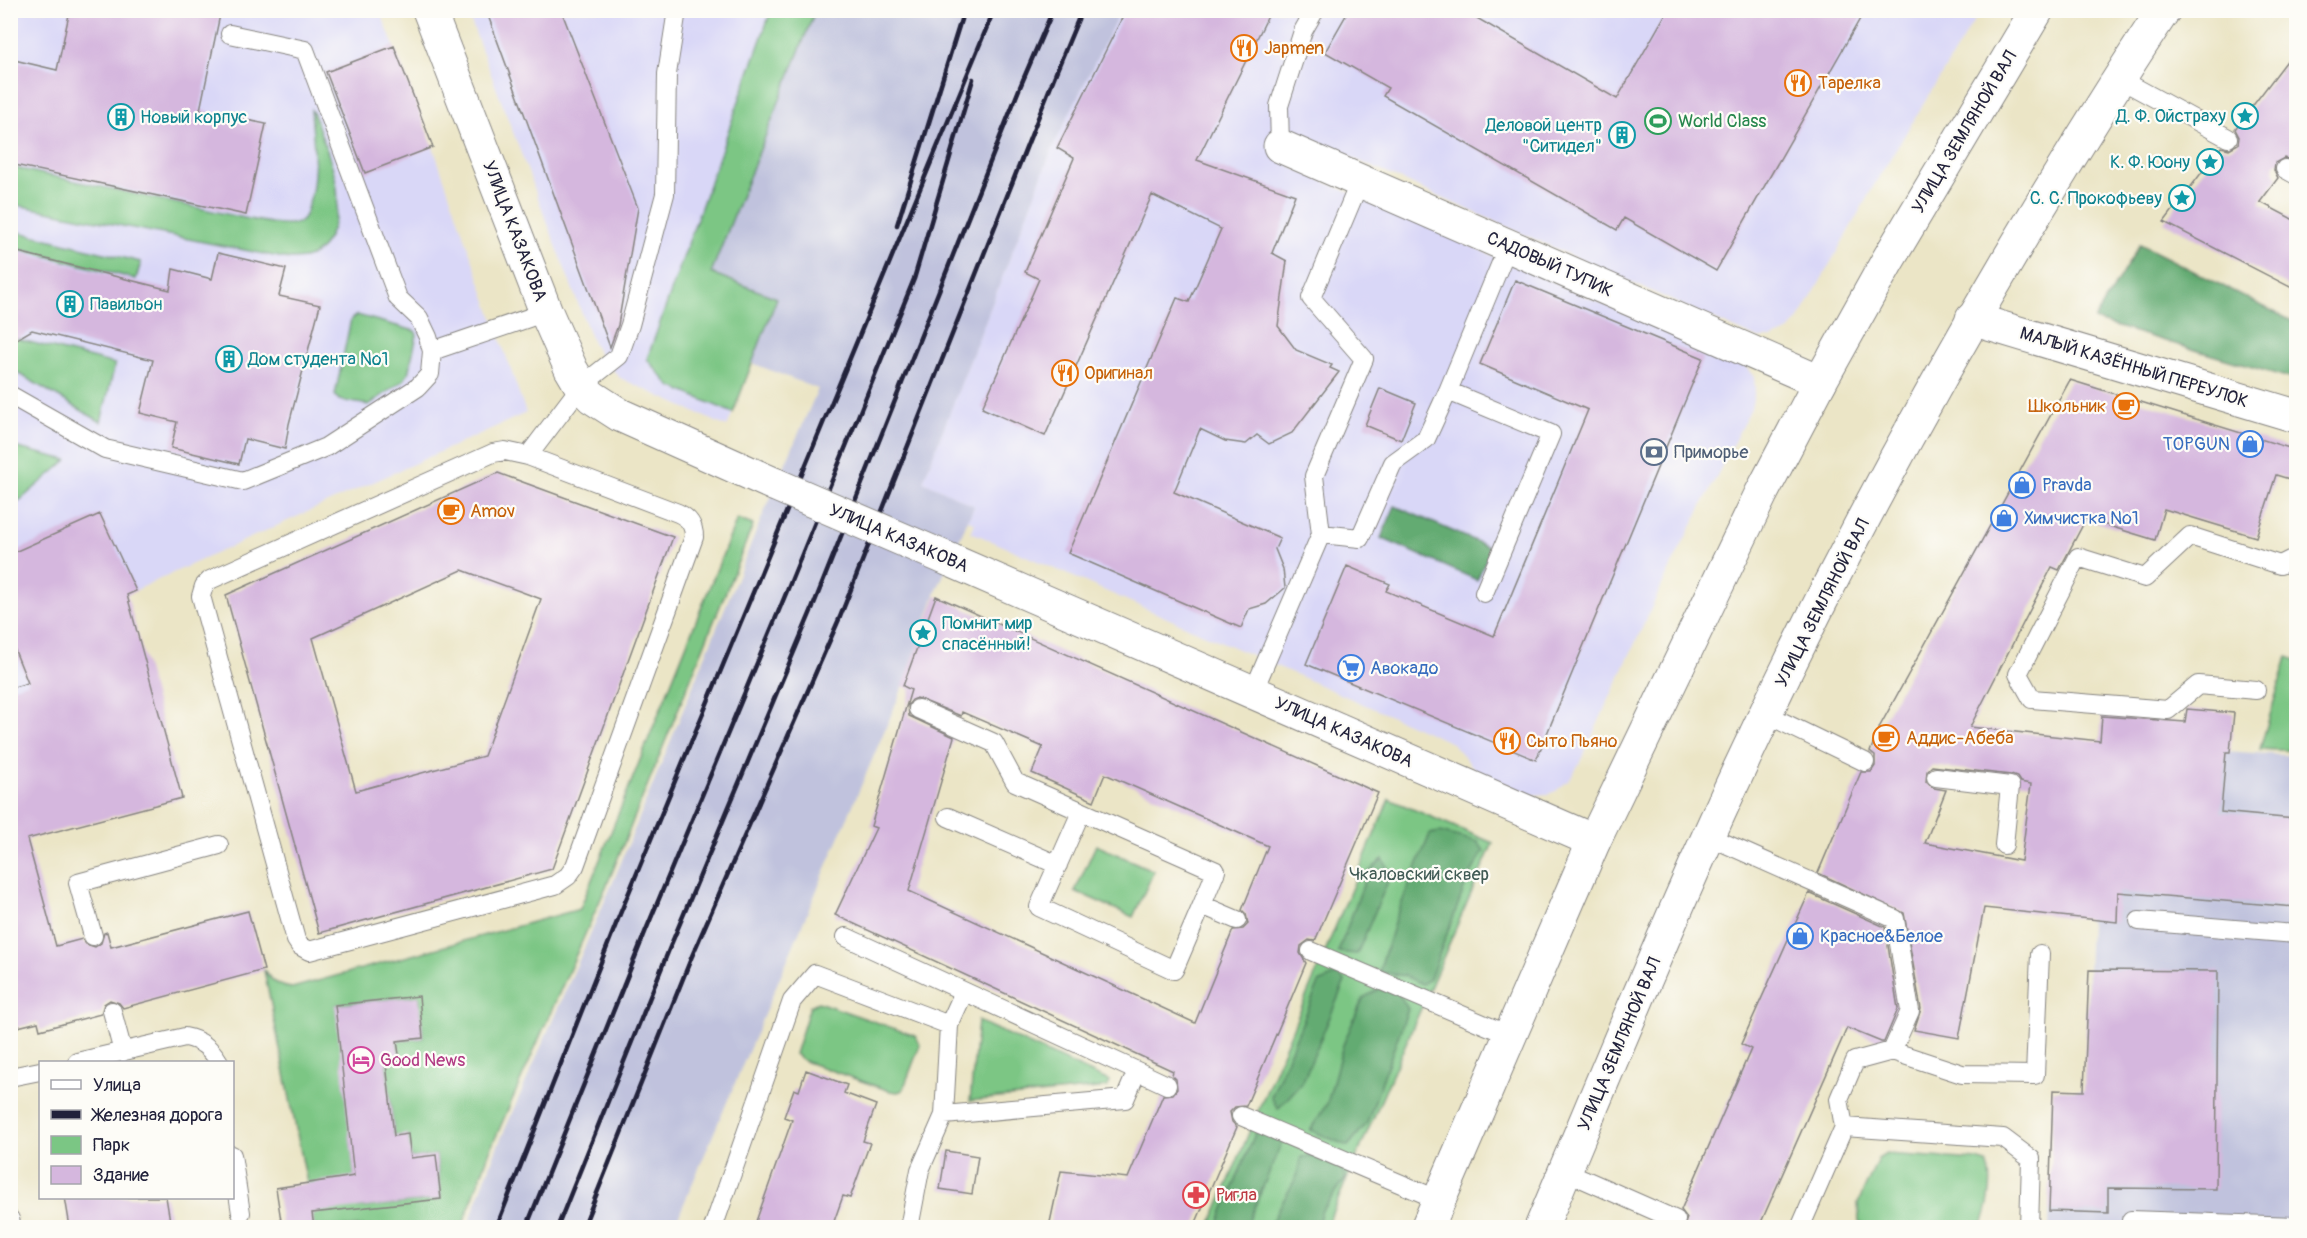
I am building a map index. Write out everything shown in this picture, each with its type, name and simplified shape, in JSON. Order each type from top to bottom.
[{"type":"main road","name":"УЛИЦА КАЗАКОВА","points":[[429,10],[546,312],[571,369],[581,386],[603,405],[620,415],[776,485],[1594,841]]},
{"type":"main road","name":"УЛИЦА ЗЕМЛЯНОЙ ВАЛ","points":[[1433,1214],[1594,841],[1755,505],[1820,382],[1916,212],[2037,10]]},
{"type":"main road","name":"УЛИЦА ЗЕМЛЯНОЙ ВАЛ","points":[[1541,1227],[1708,836],[1766,714],[1886,475],[1972,319],[2118,78],[2164,10]]},
{"type":"main road","name":"САДОВЫЙ ТУПИК","points":[[1281,146],[1820,382]]},
{"type":"main road","name":"МАЛЫЙ КАЗЁННЫЙ ПЕРЕУЛОК","points":[[1972,319],[2296,416]]},
{"type":"lane","points":[[528,456],[581,386],[619,356],[630,325],[665,194],[666,74],[677,10]]},
{"type":"lane","points":[[1281,146],[1279,106],[1304,31],[1315,10]]},
{"type":"lane","points":[[10,395],[105,449],[243,481],[326,447],[418,387],[430,374],[432,351],[419,318],[398,298],[305,50],[230,34]]},
{"type":"lane","points":[[2118,78],[2228,138]]},
{"type":"lane","points":[[1253,692],[1321,534],[1314,476],[1364,359],[1311,298],[1360,181]]},
{"type":"lane","points":[[1321,534],[1360,538],[1393,463],[1426,439],[1508,246]]},
{"type":"lane","points":[[432,351],[546,312]]},
{"type":"lane","points":[[1448,391],[1551,434],[1484,593]]},
{"type":"lane","points":[[505,451],[528,456],[678,513],[690,521],[694,532],[575,866],[568,876],[555,885],[309,951],[300,946],[297,940],[201,596],[202,590],[210,580],[493,453],[505,451]]},
{"type":"lane","points":[[2256,690],[2198,685],[2168,710],[2032,699],[2018,674],[2078,557],[2145,578],[2190,536],[2280,565],[2296,557]]},
{"type":"lane","points":[[918,709],[994,743],[1015,782],[1216,871],[1174,970],[1039,907],[1081,812]]},
{"type":"lane","points":[[1766,714],[1865,762]]},
{"type":"lane","points":[[1936,777],[2010,786],[2004,845]]},
{"type":"lane","points":[[948,817],[1058,865]]},
{"type":"lane","points":[[1708,836],[1895,919],[1910,1011],[1892,1051]]},
{"type":"lane","points":[[93,936],[78,883],[219,845]]},
{"type":"lane","points":[[1202,905],[1237,920]]},
{"type":"lane","points":[[2139,921],[2296,934]]},
{"type":"lane","points":[[846,937],[1167,1085]]},
{"type":"lane","points":[[1311,951],[1509,1035]]},
{"type":"lane","points":[[1800,1227],[1845,1127],[1839,1099],[1855,1061],[1892,1051],[1962,1074],[2035,1075],[2040,954]]},
{"type":"lane","points":[[713,1227],[792,1001],[815,974],[949,1025]]},
{"type":"lane","points":[[909,1227],[921,1170],[944,1115],[949,1025],[964,992]]},
{"type":"lane","points":[[112,1011],[123,1052]]},
{"type":"lane","points":[[82,1061],[185,1036],[198,1040],[211,1049],[218,1061]]},
{"type":"lane","points":[[10,1077],[39,1071]]},
{"type":"lane","points":[[944,1115],[1125,1099],[1137,1071]]},
{"type":"lane","points":[[1241,1116],[1433,1214]]},
{"type":"lane","points":[[1845,1127],[2003,1138],[2031,1158],[2029,1227]]},
{"type":"lane","points":[[234,1168],[241,1213]]},
{"type":"lane","points":[[1565,1171],[1676,1220]]},
{"type":"lane","points":[[10,1219],[12,1227]]},
{"type":"lane","points":[[2131,1220],[2296,1226]]},
{"type":"shaded area","points":[[11,11],[380,11],[394,46],[326,73],[365,173],[433,147],[526,413],[166,576],[42,635],[11,762]]},
{"type":"shaded area","points":[[467,11],[815,11],[711,273],[752,363],[727,427],[620,378],[600,355],[593,343]]},
{"type":"shaded area","points":[[815,11],[1120,11],[1052,149],[923,481],[974,506],[936,592],[903,687],[674,1227],[467,1228],[496,1150],[613,882],[762,517],[818,389],[752,363],[777,298],[711,273]]},
{"type":"shaded area","points":[[1120,11],[1980,11],[1873,187],[1798,321],[1786,333],[1772,338],[1756,338],[1303,136],[1289,166],[1745,366],[1754,377],[1755,390],[1751,408],[1663,583],[1579,764],[1569,780],[1556,791],[1531,795],[1479,774],[1452,743],[971,532],[975,523],[968,520],[974,506],[923,481],[1052,149]]},
{"type":"shaded area","points":[[2183,748],[2296,756],[2296,1227],[2049,1228],[2053,1090],[2084,1090],[2090,922],[2079,912]]},
{"type":"green space","points":[[771,11],[815,11],[711,273],[777,298],[733,413],[670,386],[647,359]]},
{"type":"green space","points":[[311,110],[332,165],[337,202],[334,225],[330,235],[317,252],[308,257],[289,259],[11,204],[11,167],[262,221],[295,224],[303,219],[306,213],[313,182]]},
{"type":"green space","points":[[11,230],[141,262],[136,279],[11,247]]},
{"type":"green space","points":[[2140,244],[2296,323],[2296,380],[2094,320]]},
{"type":"green space","points":[[357,315],[415,331],[417,335],[408,374],[404,380],[369,405],[339,400],[335,395],[351,319]]},
{"type":"green space","points":[[10,337],[115,364],[101,422],[11,369]]},
{"type":"green space","points":[[10,446],[67,460],[11,508],[10,508]]},
{"type":"green space","points":[[1395,506],[1491,548],[1477,580],[1381,538]]},
{"type":"green space","points":[[737,519],[753,525],[609,880],[491,1148],[462,1227],[314,1227],[264,970],[276,983],[292,988],[580,909]],"holes":[[[419,996],[423,1038],[397,1041],[400,1061],[386,1063],[394,1136],[408,1135],[411,1158],[436,1155],[441,1199],[358,1208],[336,1005]]]},
{"type":"green space","points":[[2287,657],[2296,660],[2296,751],[2260,749]]},
{"type":"green space","name":"Чкаловский сквер","points":[[1389,799],[1493,843],[1326,1227],[1209,1228]]},
{"type":"green space","points":[[1440,832],[1478,842],[1484,851],[1468,878],[1430,979],[1422,984],[1405,976],[1379,972],[1396,917],[1430,834]]},
{"type":"green space","points":[[1096,845],[1154,871],[1133,917],[1075,891]]},
{"type":"green space","points":[[1383,859],[1391,874],[1357,954],[1338,952],[1368,872]]},
{"type":"green space","points":[[1336,975],[1345,981],[1303,1081],[1278,1109],[1271,1097],[1319,983]]},
{"type":"green space","points":[[1379,989],[1398,993],[1408,1009],[1367,1123],[1348,1146],[1310,1130],[1327,1104],[1343,1045],[1363,998]]},
{"type":"green space","points":[[818,1002],[916,1036],[920,1045],[903,1090],[890,1091],[804,1061],[795,1054],[810,1006]]},
{"type":"green space","points":[[978,1021],[1109,1081],[1107,1087],[970,1101]]},
{"type":"green space","points":[[1257,1129],[1283,1140],[1246,1227],[1216,1228]]},
{"type":"green space","points":[[1886,1154],[1977,1160],[1987,1163],[1990,1186],[1988,1204],[1981,1227],[1867,1227],[1859,1221],[1858,1203],[1878,1159]]},
{"type":"green space","points":[[1321,1156],[1338,1163],[1346,1178],[1322,1210],[1317,1227],[1268,1228],[1297,1176],[1301,1157]]},
{"type":"building","name":"Новый корпус","points":[[70,10],[221,10],[200,110],[266,124],[246,215],[10,164],[10,59],[57,70]]},
{"type":"building","points":[[486,10],[561,10],[638,208],[618,325],[610,347]]},
{"type":"building","points":[[1126,10],[1271,10],[1197,160],[1295,195],[1272,253],[1287,261],[1278,326],[1296,350],[1332,365],[1330,368],[1339,372],[1292,433],[1269,444],[1257,435],[1246,444],[1225,441],[1200,429],[1174,492],[1280,538],[1275,549],[1283,569],[1285,588],[1266,604],[1249,609],[1241,628],[1068,553],[1177,298],[1189,302],[1221,229],[1152,195],[1045,436],[982,408],[1039,279],[1025,272],[1074,158],[1057,148]]},
{"type":"building","name":"Деловой центр \"Ситидел\"","points":[[1349,10],[1463,10],[1617,99],[1668,10],[1865,10],[1716,271],[1624,218],[1617,230],[1383,96],[1388,88],[1325,52]]},
{"type":"building","points":[[394,46],[433,147],[365,173],[326,72]]},
{"type":"building","points":[[2296,49],[2296,153],[2291,160],[2284,158],[2275,163],[2274,170],[2278,178],[2260,202],[2296,221],[2296,290],[2164,222],[2221,147],[2229,149],[2238,144],[2239,137],[2235,129]]},
{"type":"building","points":[[10,250],[170,290],[173,269],[212,279],[218,253],[286,269],[279,296],[320,305],[289,424],[285,449],[245,439],[239,464],[171,448],[177,422],[140,413],[153,360],[32,330],[10,343]]},
{"type":"building","points":[[1515,280],[1703,358],[1536,760],[1306,664],[1347,566],[1390,584],[1386,591],[1494,636],[1588,410],[1480,364]]},
{"type":"building","points":[[2070,380],[2296,450],[2296,481],[2276,475],[2256,537],[2164,509],[2155,540],[2086,519],[2059,570],[2052,567],[1970,727],[2100,741],[2102,716],[2185,722],[2187,709],[2234,713],[2230,752],[2226,752],[2221,812],[2296,819],[2296,907],[2118,892],[2117,922],[1984,908],[1959,1038],[1914,1030],[1921,1009],[1904,913],[1818,873],[1861,772],[1871,772],[1875,766],[1875,756],[1870,752],[1880,726]],"holes":[[[1932,766],[2017,777],[2020,782],[2031,784],[2021,861],[1925,843],[1946,790],[1934,788],[1926,782],[1927,771]]]},
{"type":"building","points":[[1380,388],[1416,403],[1401,440],[1365,425]]},
{"type":"building","points":[[498,473],[673,537],[552,869],[319,933],[226,595]],"holes":[[[462,570],[541,599],[484,756],[356,791],[313,638]]]},
{"type":"building","points":[[100,514],[136,591],[127,595],[182,798],[27,839],[56,946],[82,939],[86,944],[95,947],[101,943],[104,933],[107,932],[111,947],[248,911],[264,970],[123,1008],[119,1003],[110,1000],[104,1004],[101,1014],[40,1030],[38,1022],[10,1029],[10,688],[28,683],[10,638],[10,554]]},
{"type":"building","points":[[936,596],[1378,793],[1315,941],[1309,940],[1301,946],[1300,953],[1306,963],[1246,1106],[1235,1107],[1230,1112],[1232,1122],[1237,1127],[1194,1227],[1049,1227],[1061,1171],[1128,1178],[1163,1095],[1173,1094],[1177,1089],[1176,1079],[1172,1075],[1173,1071],[835,915],[876,828],[871,826],[911,690],[903,686]],"holes":[[[917,698],[961,716],[962,712],[1043,747],[1032,773],[1094,801],[1105,774],[1268,846],[1242,910],[1246,914],[1248,924],[1243,929],[1233,930],[1195,1023],[909,891],[954,737],[909,716],[908,705]]]},
{"type":"building","points":[[1809,893],[1885,927],[1898,1009],[1884,1042],[1847,1028],[1759,1227],[1684,1227],[1687,1218],[1681,1210],[1751,1049],[1741,1044]]},
{"type":"building","points":[[2089,970],[2218,971],[2216,1189],[2108,1188],[2108,1213],[2049,1211],[2053,1090],[2084,1091]]},
{"type":"building","points":[[419,996],[423,1038],[397,1041],[400,1061],[386,1063],[394,1136],[408,1134],[411,1158],[436,1155],[441,1199],[312,1213],[314,1227],[282,1227],[276,1188],[354,1176],[335,1005]]},
{"type":"building","points":[[806,1070],[847,1085],[844,1093],[876,1105],[863,1141],[870,1143],[850,1198],[843,1196],[832,1227],[754,1227],[792,1120],[784,1117],[794,1089],[799,1091]]},
{"type":"building","points":[[946,1151],[978,1156],[972,1194],[940,1189]]},
{"type":"building","points":[[65,1199],[166,1199],[171,1227],[70,1227]]},
{"type":"railway","points":[[897,225],[964,10]]},
{"type":"railway","points":[[496,1228],[620,914],[994,10]]},
{"type":"railway","points":[[557,1228],[670,947],[812,609],[1020,87],[1053,10]]},
{"type":"railway","points":[[583,1228],[692,956],[840,617],[1082,10]]},
{"type":"railway","points":[[526,1228],[914,279],[973,79]]},
{"type":"place","name":"Japmen","points":[[1244,48]]},
{"type":"place","name":"Тарелка","points":[[1798,83]]},
{"type":"place","name":"Д. Ф. Ойстраху","points":[[2245,116]]},
{"type":"place","name":"Новый корпус","points":[[121,117]]},
{"type":"place","name":"World Class","points":[[1658,121]]},
{"type":"place","name":"Деловой центр \"Ситидел\"","points":[[1622,135]]},
{"type":"place","name":"К. Ф. Юону","points":[[2210,162]]},
{"type":"place","name":"С. С. Прокофьеву","points":[[2182,198]]},
{"type":"place","name":"Павильон","points":[[70,304]]},
{"type":"place","name":"Дом студента №1","points":[[229,359]]},
{"type":"place","name":"Оригинал","points":[[1065,373]]},
{"type":"place","name":"Школьник","points":[[2126,406]]},
{"type":"place","name":"TOPGUN","points":[[2250,444]]},
{"type":"place","name":"Приморье","points":[[1654,452]]},
{"type":"place","name":"Pravda","points":[[2022,485]]},
{"type":"place","name":"Amov","points":[[451,511]]},
{"type":"place","name":"Химчистка №1","points":[[2004,518]]},
{"type":"place","name":"Помнит мир спасённый!","points":[[923,633]]},
{"type":"place","name":"Авокадо","points":[[1351,668]]},
{"type":"place","name":"Аддис-Абеба","points":[[1886,738]]},
{"type":"place","name":"Сыто Пьяно","points":[[1507,741]]},
{"type":"place","name":"Красное&Белое","points":[[1800,936]]},
{"type":"place","name":"Good News","points":[[361,1060]]},
{"type":"place","name":"Ригла","points":[[1196,1195]]}]
